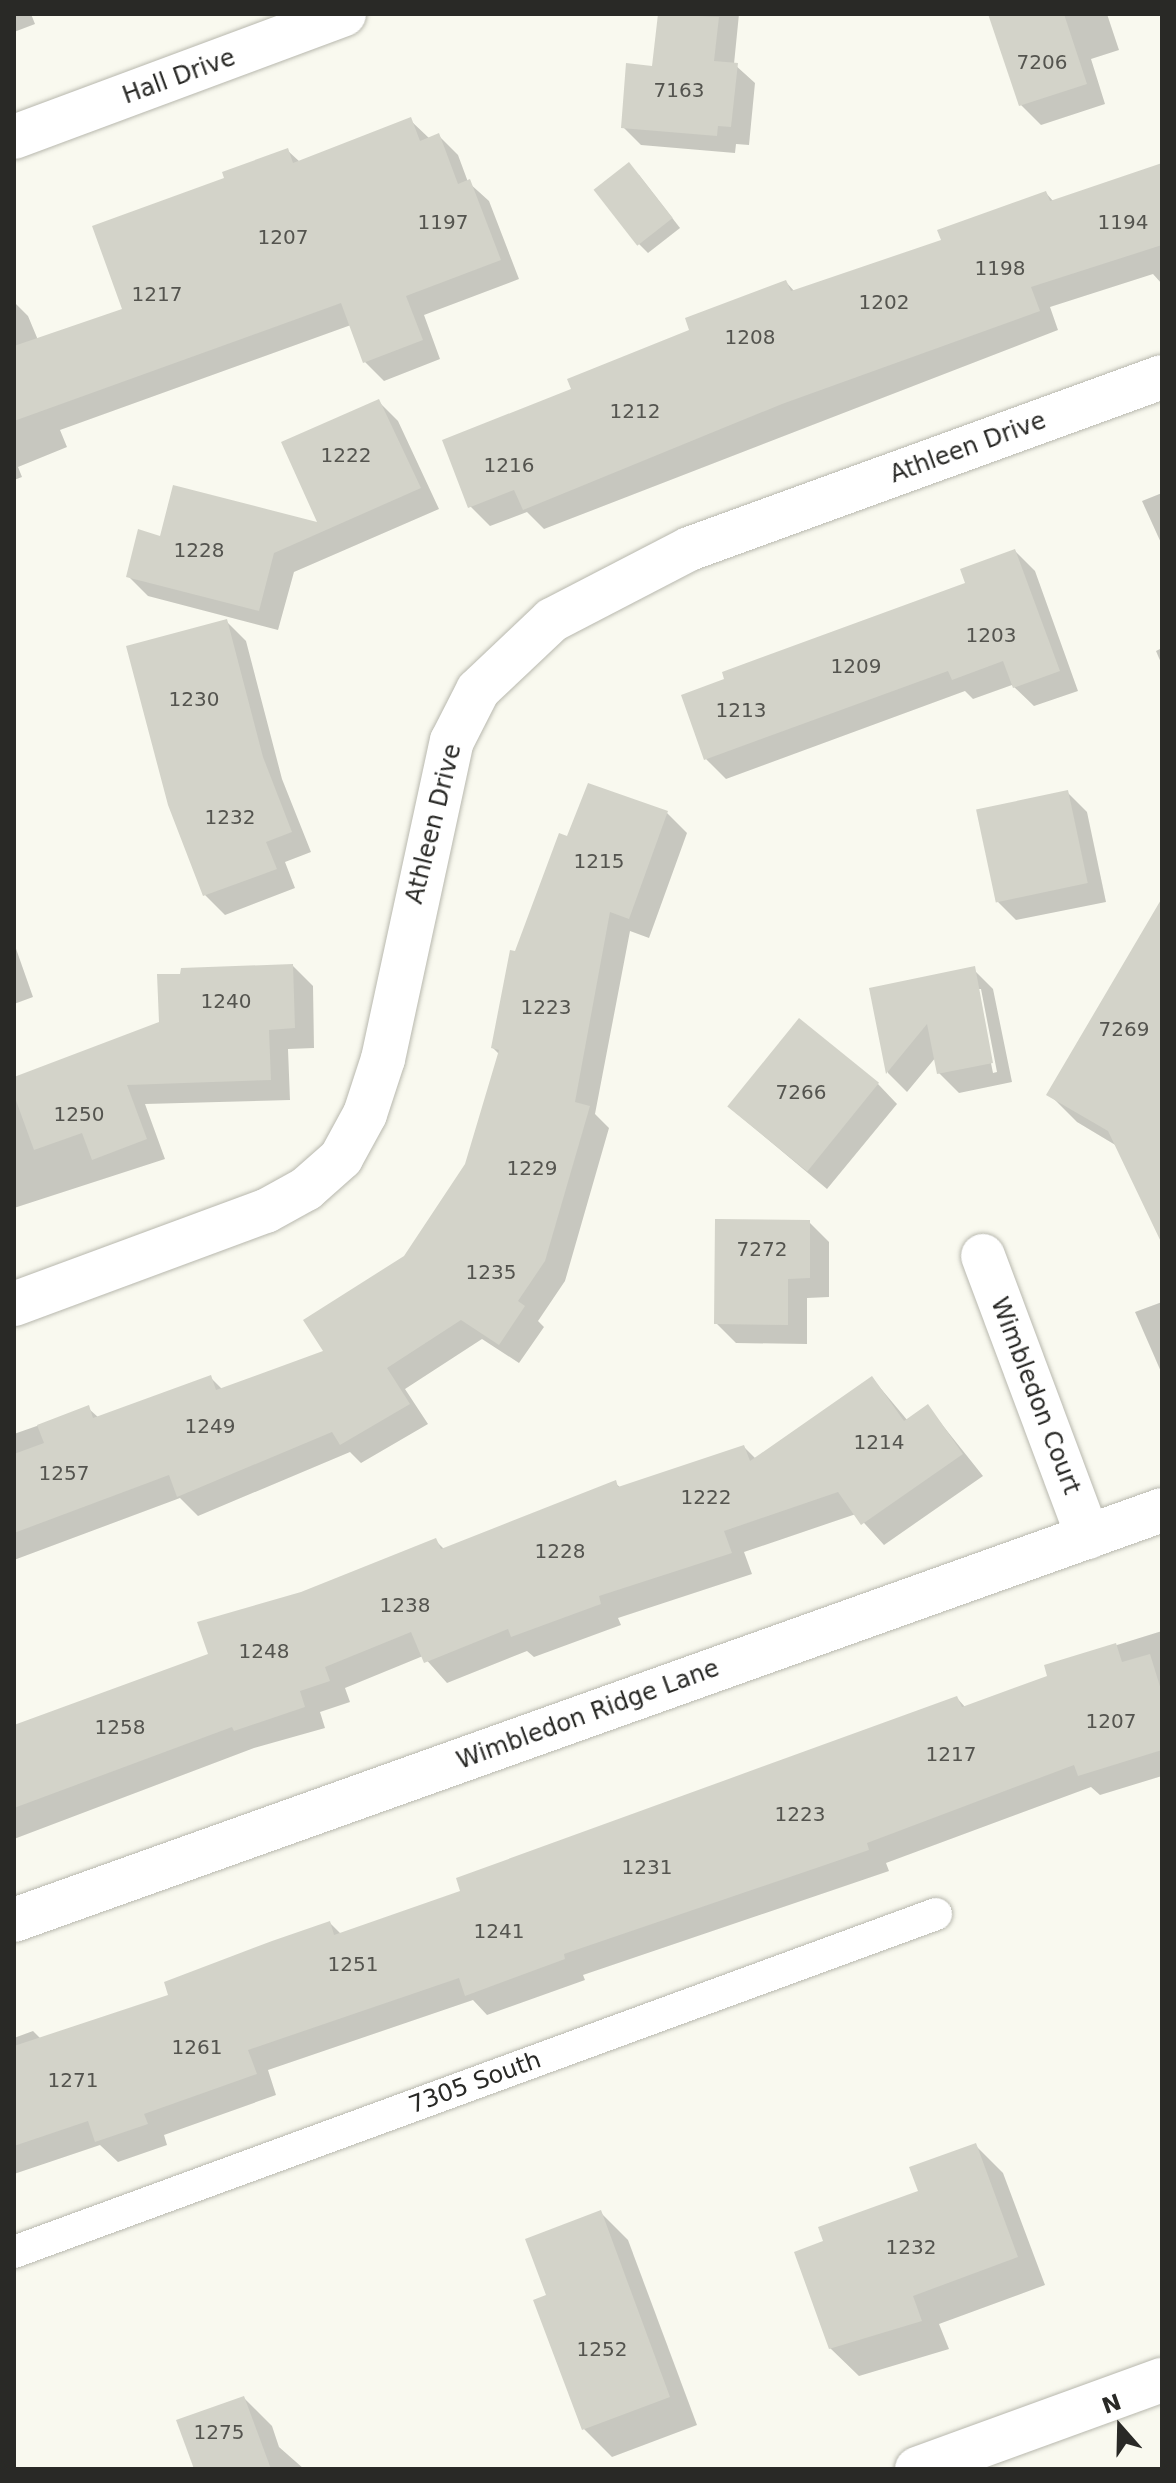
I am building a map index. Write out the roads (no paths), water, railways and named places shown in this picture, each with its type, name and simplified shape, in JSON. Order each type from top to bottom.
[{"type":"street","name":"Hall Drive","points":[[14,137],[344,14]]},
{"type":"street","name":"Athleen Drive","points":[[14,1304],[266,1211],[306,1189],[341,1158],[365,1114],[383,1059],[452,741],[478,690],[552,620],[689,549],[1162,377]]},
{"type":"street","name":"Wimbledon Court","points":[[983,1256],[1088,1537]]},
{"type":"street","name":"Wimbledon Ridge Lane","points":[[14,1920],[1162,1510]]},
{"type":"street","points":[[917,2469],[1162,2380]]},
{"type":"lane","name":"7305 South","points":[[14,2252],[936,1914]]}]
